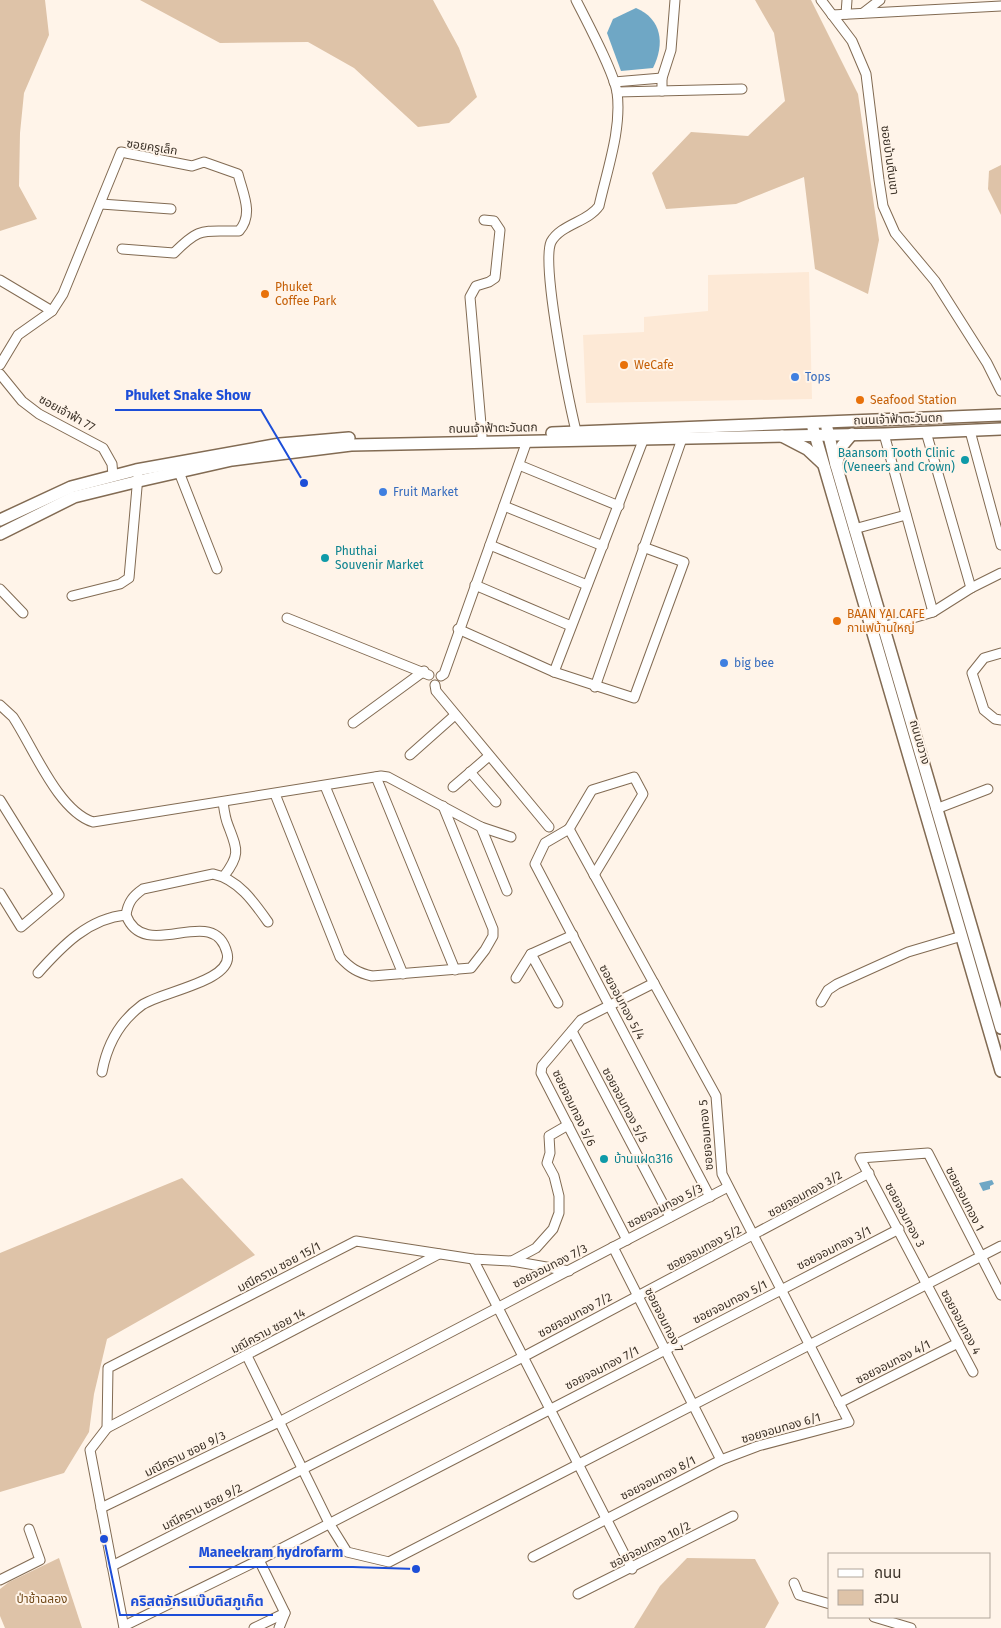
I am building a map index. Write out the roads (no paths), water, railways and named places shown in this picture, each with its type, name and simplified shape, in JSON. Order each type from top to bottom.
[{"type":"main road","name":"ถนนเจ้าฟ้าตะวันตก","points":[[177,467],[351,445],[644,438],[827,421],[1001,415]]},
{"type":"main road","name":"ถนนขวาง","points":[[827,421],[828,435],[854,529],[878,629],[958,902],[1001,1028]]},
{"type":"main road","name":"ถนนขวาง","points":[[812,422],[823,464],[936,809],[958,902],[962,936],[1001,1071]]},
{"type":"main road","name":"ถนนเจ้าฟ้าตะวันตก","points":[[0,534],[74,497],[138,475],[280,444],[335,439],[525,436],[576,431],[780,436],[970,431],[1001,428]]},
{"type":"main road","points":[[836,465],[842,446],[852,434]]},
{"type":"main road","points":[[780,436],[807,449],[823,464]]},
{"type":"main road","name":"ถนนเจ้าฟ้าตะวันตก","points":[[0,520],[71,487],[113,476],[138,475]]},
{"type":"street","points":[[576,0],[617,92],[615,137],[599,206],[593,214],[562,231],[551,243],[549,265],[563,377],[576,431]]},
{"type":"street","points":[[662,90],[662,78],[670,50],[675,0]]},
{"type":"street","name":"ซอยบ้านตีนเขา","points":[[822,0],[852,41],[866,74],[883,206],[895,233],[935,280],[988,363],[1001,391]]},
{"type":"street","points":[[846,14],[849,0]]},
{"type":"street","points":[[863,13],[880,0]]},
{"type":"street","points":[[832,15],[1001,6]]},
{"type":"street","points":[[614,82],[662,78]]},
{"type":"street","points":[[617,92],[742,89]]},
{"type":"street","name":"ซอยครูเล็ก","points":[[0,365],[18,335],[52,311],[64,294],[121,152],[192,166],[204,162],[238,174],[248,213],[246,223],[239,231],[199,232],[185,241],[174,253],[122,248]]},
{"type":"street","points":[[100,204],[171,209]]},
{"type":"street","points":[[482,436],[470,297],[476,286],[495,278],[500,230],[494,221],[484,220]]},
{"type":"street","points":[[0,280],[52,311]]},
{"type":"street","name":"ซอยเจ้าฟ้า 77","points":[[0,374],[22,401],[39,414],[103,448],[112,464],[113,476]]},
{"type":"street","points":[[970,431],[1001,545]]},
{"type":"street","points":[[926,432],[971,588]]},
{"type":"street","points":[[595,687],[684,433]]},
{"type":"street","points":[[884,434],[933,612]]},
{"type":"street","points":[[554,672],[644,438]]},
{"type":"street","points":[[435,685],[441,681],[441,676],[444,674],[458,629],[527,441]]},
{"type":"street","points":[[519,465],[619,506]]},
{"type":"street","points":[[177,467],[217,569]]},
{"type":"street","points":[[72,596],[120,584],[129,578],[138,475]]},
{"type":"street","points":[[504,506],[603,546]]},
{"type":"street","points":[[854,529],[906,514]]},
{"type":"street","points":[[490,545],[587,585]]},
{"type":"street","points":[[458,629],[554,672],[595,687],[634,698],[684,562],[644,547]]},
{"type":"street","points":[[878,629],[933,612],[971,588],[1001,573]]},
{"type":"street","points":[[475,585],[571,626]]},
{"type":"street","points":[[0,589],[23,612]]},
{"type":"street","points":[[288,618],[427,673]]},
{"type":"street","points":[[1001,653],[984,658],[972,673],[984,710],[995,720],[1001,720]]},
{"type":"street","points":[[353,723],[427,673],[435,672],[441,676]]},
{"type":"street","points":[[427,673],[429,682],[435,685]]},
{"type":"street","points":[[435,685],[436,692],[549,826]]},
{"type":"street","points":[[0,705],[13,717],[50,780],[69,805],[82,818],[93,822],[110,821],[376,777],[388,777],[481,826],[511,837]]},
{"type":"street","points":[[410,755],[455,715]]},
{"type":"street","points":[[453,787],[489,756]]},
{"type":"street","points":[[470,772],[496,802]]},
{"type":"street","points":[[376,777],[455,970]]},
{"type":"street","points":[[568,829],[592,790],[634,777],[643,794],[594,874]]},
{"type":"street","points":[[325,786],[403,974]]},
{"type":"street","points":[[936,809],[988,788]]},
{"type":"street","points":[[275,794],[340,957],[348,966],[359,973],[372,976],[471,968],[485,950],[492,936],[493,929],[444,806]]},
{"type":"street","points":[[0,800],[59,895],[21,927],[0,893]]},
{"type":"street","points":[[222,802],[227,824],[237,851],[235,863],[224,876]]},
{"type":"street","points":[[481,826],[507,891]]},
{"type":"street","name":"ซอยจอมทอง 5","points":[[568,829],[716,1096],[722,1174],[849,1422]]},
{"type":"street","name":"ซอยจอมทอง 5/4","points":[[568,829],[545,844],[535,864],[710,1197]]},
{"type":"street","points":[[102,1072],[106,1053],[116,1032],[142,1005],[156,997],[209,979],[226,966],[229,959],[227,950],[212,934],[200,930],[153,936],[142,934],[134,928],[126,915],[129,902],[134,895],[144,889],[213,874],[224,876],[253,901],[268,922]]},
{"type":"street","points":[[38,973],[58,952],[85,929],[100,920],[126,915]]},
{"type":"street","points":[[516,978],[531,954],[573,936]]},
{"type":"street","points":[[821,1002],[828,990],[837,984],[908,952],[962,936]]},
{"type":"street","points":[[531,954],[558,1003]]},
{"type":"street","points":[[572,1031],[581,1020],[609,1004],[654,983]]},
{"type":"street","name":"ซอยจอมทอง 5/6","points":[[572,1031],[542,1066],[541,1073],[627,1240]]},
{"type":"street","name":"ซอยจอมทอง 5/5","points":[[572,1031],[670,1217]]},
{"type":"street","points":[[512,1261],[536,1248],[552,1229],[558,1213],[559,1196],[554,1176],[547,1162],[550,1153],[549,1136],[568,1125]]},
{"type":"street","name":"ซอยจอมทอง 3","points":[[927,1284],[860,1158],[928,1153]]},
{"type":"street","name":"ซอยจอมทอง 1","points":[[928,1153],[1001,1295]]},
{"type":"street","name":"ซอยจอมทอง 3/2","points":[[754,1236],[869,1173]]},
{"type":"street","name":"ซอยจอมทอง 5/3","points":[[613,1247],[728,1187]]},
{"type":"street","name":"ซอยจอมทอง 3/1","points":[[781,1289],[899,1229]]},
{"type":"street","name":"ซอยจอมทอง 5/2","points":[[638,1296],[754,1236]]},
{"type":"street","name":"มณีคราม ซอย 15/1","points":[[107,1428],[108,1368],[356,1241],[473,1259],[512,1261],[569,1271]]},
{"type":"street","points":[[247,1356],[329,1523],[347,1552],[389,1562],[1001,1246]]},
{"type":"street","name":"ซอยจอมทอง 7","points":[[613,1247],[664,1350],[694,1403],[721,1460]]},
{"type":"street","name":"ซอยจอมทอง 7/3","points":[[279,1422],[613,1247]]},
{"type":"street","name":"มณีคราม ซอย 14","points":[[107,1428],[439,1254]]},
{"type":"street","points":[[473,1259],[632,1569]]},
{"type":"street","name":"ซอยจอมทอง 4","points":[[927,1284],[973,1372]]},
{"type":"street","name":"ซอยจอมทอง 5/1","points":[[664,1350],[781,1289]]},
{"type":"street","name":"ซอยจอมทอง 7/2","points":[[303,1470],[524,1357],[638,1296]]},
{"type":"street","name":"ซอยจอมทอง 4/1","points":[[839,1403],[958,1343]]},
{"type":"street","name":"ซอยจอมทอง 7/1","points":[[124,1627],[259,1560],[664,1350]]},
{"type":"street","name":"มณีคราม ซอย 9/3","points":[[101,1508],[279,1422]]},
{"type":"street","name":"ซอยจอมทอง 6/1","points":[[721,1460],[758,1446],[849,1422]]},
{"type":"street","points":[[107,1428],[90,1450],[124,1627]]},
{"type":"street","name":"ซอยจอมทอง 8/1","points":[[533,1557],[721,1460]]},
{"type":"street","name":"มณีคราม ซอย 9/2","points":[[112,1566],[303,1470]]},
{"type":"street","name":"ซอยจอมทอง 10/2","points":[[578,1594],[632,1569],[733,1516]]},
{"type":"street","points":[[0,1580],[40,1560],[29,1529]]},
{"type":"street","points":[[259,1560],[285,1613],[280,1628]]},
{"type":"street","points":[[794,1583],[799,1594],[828,1603]]},
{"type":"street","points":[[254,1628],[285,1613]]},
{"type":"street","points":[[877,1618],[911,1628]]},
{"type":"water","points":[[636,8],[645,13],[656,25],[660,41],[657,59],[653,68],[621,71],[607,33],[613,19]]},
{"type":"water","points":[[992,1180],[994,1184],[990,1186],[990,1189],[983,1191],[979,1183]]},
{"type":"place","name":"Phuket Coffee Park","points":[[265,294]]},
{"type":"place","name":"WeCafe","points":[[624,365]]},
{"type":"place","name":"Tops","points":[[795,377]]},
{"type":"place","name":"Seafood Station","points":[[860,400]]},
{"type":"place","name":"Baansom Tooth Clinic (Veneers and Crown)","points":[[965,460]]},
{"type":"place","name":"Phuket Snake Show","points":[[304,483]]},
{"type":"place","name":"Fruit Market","points":[[383,492]]},
{"type":"place","name":"Phuthai Souvenir Market","points":[[325,558]]},
{"type":"place","name":"BAAN YAI CAFE กาแฟบ้านใหญ่","points":[[837,621]]},
{"type":"place","name":"big bee","points":[[724,663]]},
{"type":"place","name":"บ้านแฝด316","points":[[604,1159]]},
{"type":"place","name":"คริสตจักรแบ๊บติสภูเก็ต","points":[[104,1539]]},
{"type":"place","name":"Maneekram hydrofarm","points":[[416,1569]]},
{"type":"park label","name":"ป่าช้าฉลอง","points":[[42,1599]]}]
